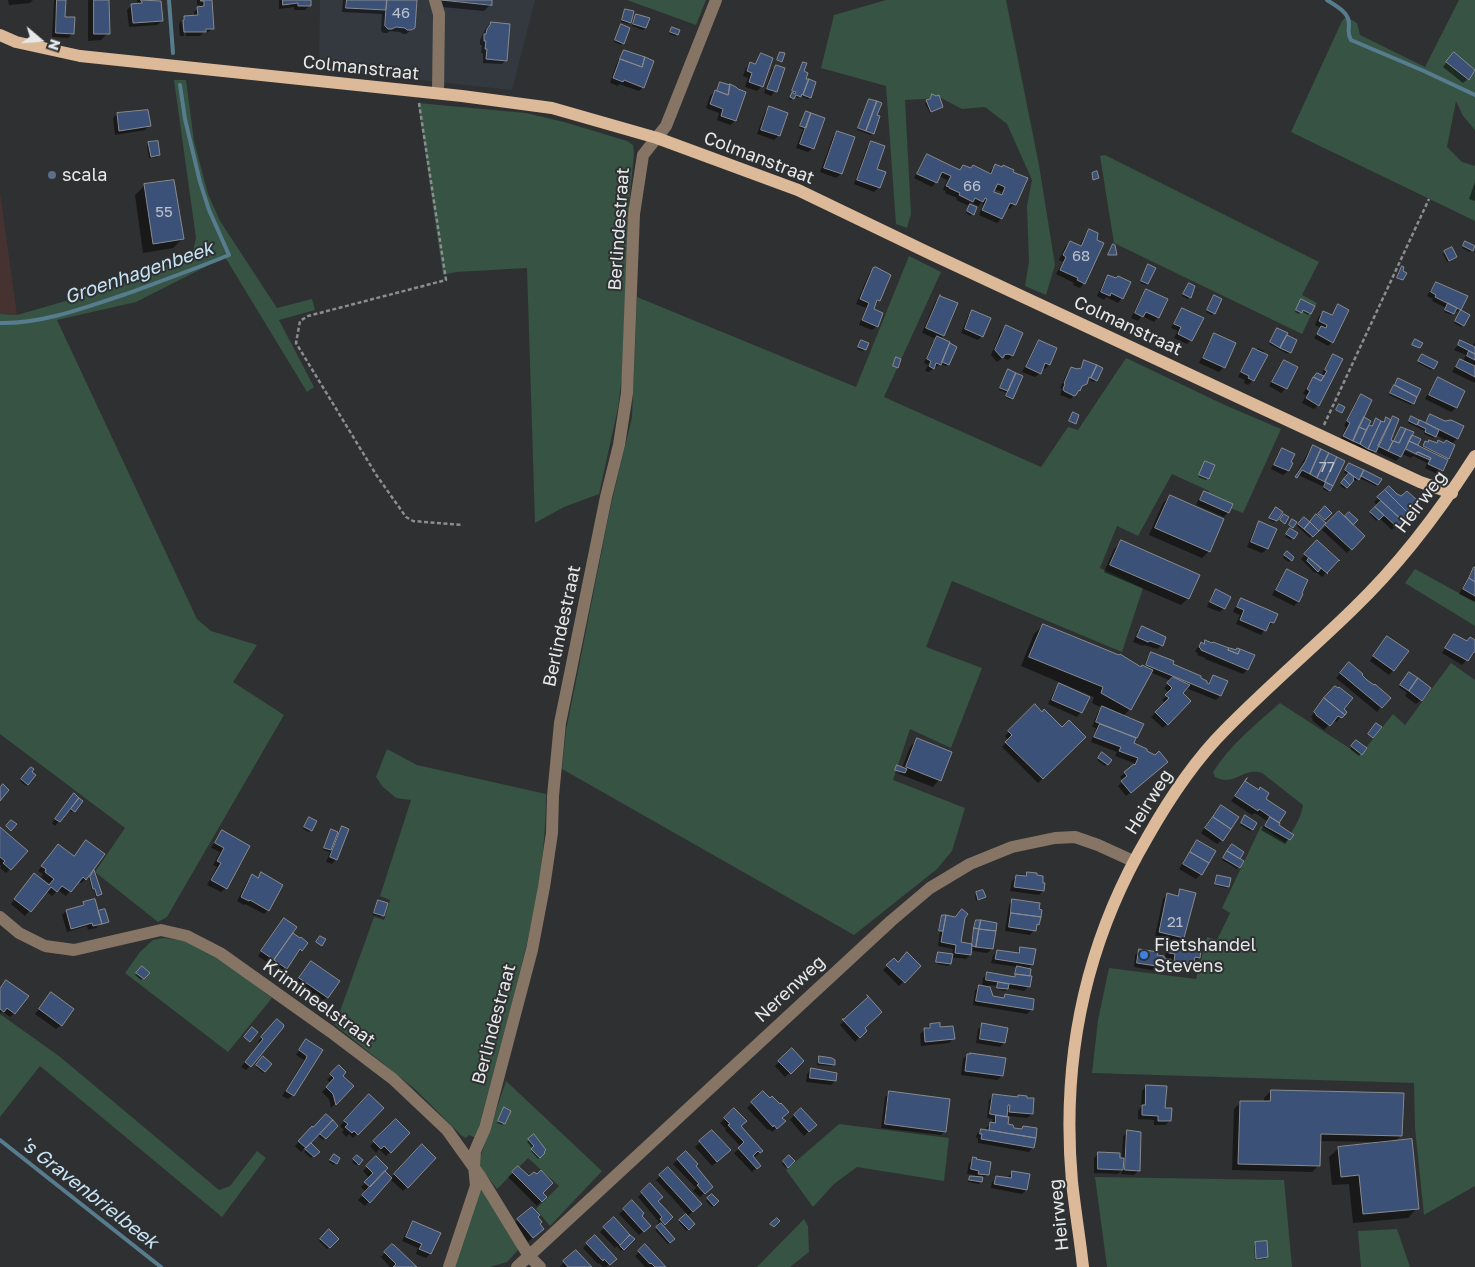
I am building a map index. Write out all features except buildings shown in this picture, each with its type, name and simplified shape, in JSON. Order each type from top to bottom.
[{"type":"main road","name":"Colmanstraat","points":[[0,35],[16,42],[80,56],[420,91],[552,108],[657,138],[798,190],[1420,482],[1452,493]]},
{"type":"main road","name":"Heirweg","points":[[1083,1267],[1072,1181],[1070,1107],[1077,1028],[1098,943],[1111,908],[1133,861],[1168,801],[1193,766],[1222,732],[1246,708],[1367,594],[1419,535],[1452,493],[1475,456]]},
{"type":"street","points":[[435,0],[439,14],[438,93]]},
{"type":"street","name":"Berlindestraat","points":[[449,1267],[476,1186],[475,1151],[485,1128],[532,950],[544,887],[552,833],[553,796],[560,723],[606,497],[619,445],[627,393],[634,214],[642,154],[666,126],[716,0]]},
{"type":"street","name":"Nerenweg","points":[[516,1267],[869,941],[930,888],[970,864],[1012,847],[1055,838],[1075,838],[1098,845],[1133,861]]},
{"type":"street","name":"Krimineelstraat","points":[[0,917],[19,933],[45,946],[74,950],[162,930],[187,936],[220,953],[331,1032],[393,1080],[447,1130],[474,1166],[529,1256],[540,1267]]},
{"type":"path","points":[[420,91],[419,107],[446,280],[308,316],[300,321],[296,343],[377,476],[406,517],[413,521],[462,524]]},
{"type":"path","points":[[1320,435],[1429,199]]},
{"type":"shaded area","points":[[320,0],[535,0],[512,90],[319,69]]},
{"type":"shaded area","points":[[0,192],[17,315],[0,314]]},
{"type":"green space","points":[[627,0],[706,0],[696,25]]},
{"type":"green space","points":[[886,0],[1006,0],[1039,165],[1055,265],[1046,295],[1025,286],[1029,262],[1027,206],[1032,180],[1007,124],[985,107],[962,109],[941,98],[905,100],[911,214],[907,228],[896,224],[886,86],[821,68],[834,15]]},
{"type":"green space","points":[[1459,0],[1475,0],[1475,130],[1463,116],[1456,101],[1447,147],[1462,162],[1475,166],[1475,221],[1291,132],[1342,21],[1346,17],[1357,23],[1360,35],[1425,67]]},
{"type":"green space","points":[[174,80],[186,80],[194,141],[208,194],[220,221],[277,308],[312,299],[315,310],[279,320],[314,387],[307,392],[225,257],[136,302],[57,320],[197,619],[211,631],[257,645],[233,682],[284,715],[167,917],[158,922],[95,872],[125,828],[0,734],[0,314],[17,315],[111,288],[163,265],[180,263],[192,255],[196,238]]},
{"type":"green space","points":[[418,103],[526,113],[564,122],[627,141],[633,145],[622,376],[618,408],[599,494],[564,507],[535,523],[527,268],[456,272],[443,275]]},
{"type":"green space","points":[[1105,155],[1319,262],[1302,295],[1317,303],[1302,334],[1114,243],[1100,156]]},
{"type":"green space","points":[[909,256],[941,272],[884,397],[1041,467],[1068,427],[1078,430],[1126,358],[1227,406],[1281,429],[1243,513],[1207,499],[1209,491],[1172,474],[1138,536],[1117,526],[1100,568],[1143,588],[1122,652],[952,581],[926,647],[982,668],[951,748],[910,729],[893,780],[965,808],[952,851],[937,869],[854,935],[562,769],[566,730],[610,509],[632,417],[637,297],[856,387]]},
{"type":"green space","points":[[1415,569],[1475,602],[1475,626],[1405,583]]},
{"type":"green space","points":[[1451,663],[1475,680],[1475,1186],[1424,1215],[1415,1128],[1414,1083],[1092,1073],[1098,1020],[1109,968],[1196,979],[1207,937],[1217,940],[1230,913],[1222,908],[1261,826],[1285,842],[1299,820],[1303,805],[1262,773],[1249,772],[1228,780],[1215,777],[1213,772],[1227,753],[1280,703],[1360,755],[1393,714],[1405,725]]},
{"type":"green space","points":[[387,749],[417,765],[546,794],[543,850],[535,905],[516,987],[476,1138],[469,1135],[466,1138],[462,1136],[416,1090],[335,1025],[374,917],[384,920],[390,900],[380,896],[411,800],[396,798],[383,787],[376,777]]},
{"type":"green space","points":[[164,938],[184,941],[206,951],[272,998],[228,1052],[125,973],[140,952],[153,940]]},
{"type":"green space","points":[[0,1014],[59,1056],[219,1190],[230,1186],[257,1151],[266,1158],[222,1217],[40,1066],[0,1117]]},
{"type":"green space","points":[[506,1081],[602,1171],[550,1226],[536,1209],[559,1186],[528,1158],[497,1189],[478,1164]]},
{"type":"green space","points":[[839,1124],[949,1138],[944,1181],[857,1167],[834,1184],[813,1207],[786,1170]]},
{"type":"green space","points":[[1095,1177],[1284,1180],[1292,1267],[1107,1267]]},
{"type":"green space","points":[[479,1185],[519,1249],[507,1262],[490,1267],[453,1267]]},
{"type":"green space","points":[[804,1219],[808,1226],[809,1252],[790,1267],[757,1267]]},
{"type":"green space","points":[[1397,1229],[1410,1267],[1361,1267],[1358,1231]]},
{"type":"waterway","name":"Groenhagenbeek","points":[[169,0],[173,53]]},
{"type":"waterway","name":"Groenhagenbeek","points":[[1327,0],[1347,16],[1351,40],[1475,95]]},
{"type":"waterway","name":"Groenhagenbeek","points":[[0,323],[32,321],[80,309],[126,294],[229,255],[209,210],[200,182],[185,119],[180,85]]},
{"type":"waterway","name":"'s Gravenbrielbeek","points":[[0,1140],[161,1267]]},
{"type":"place","name":"scala","points":[[52,175]]},
{"type":"place","name":"Fietshandel Stevens","points":[[1144,955]]}]
